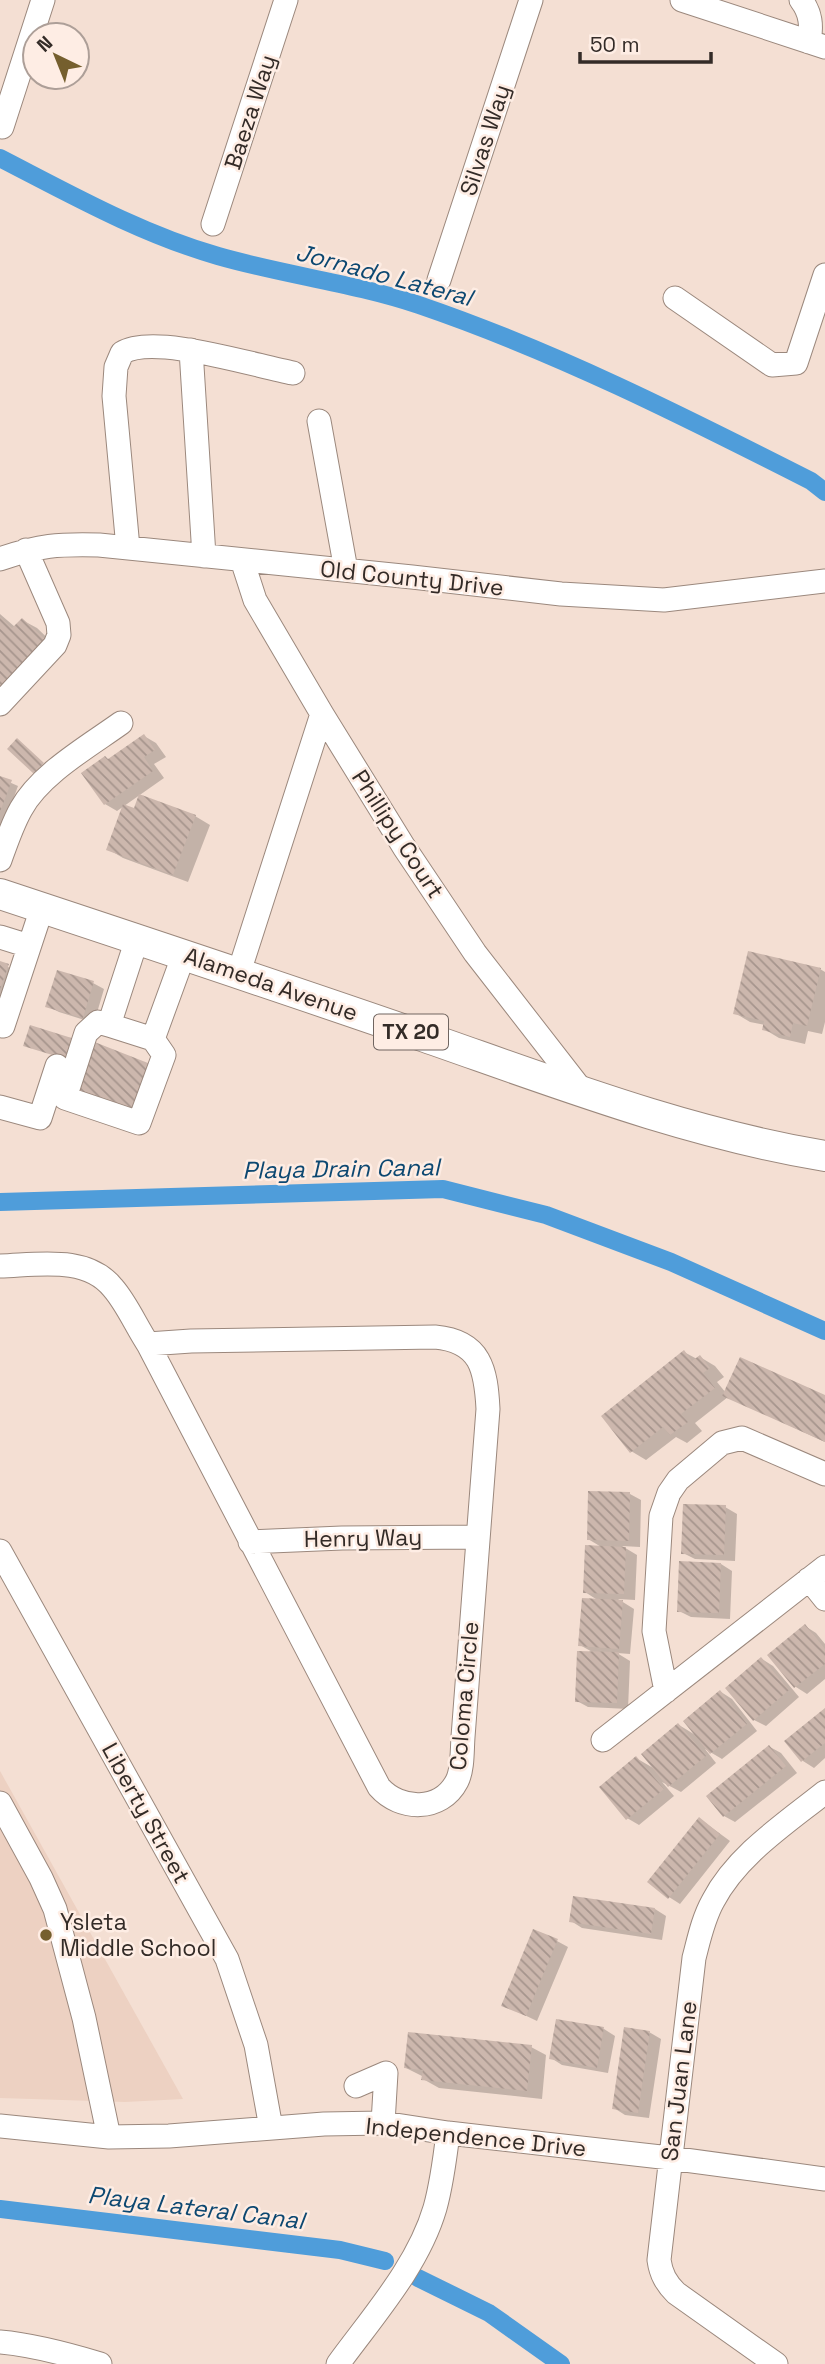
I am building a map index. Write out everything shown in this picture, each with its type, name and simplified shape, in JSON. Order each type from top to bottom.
[{"type":"main road","name":"Alameda Avenue","points":[[0,894],[239,972],[583,1092],[690,1126],[825,1156]]},
{"type":"street","points":[[2,127],[43,0]]},
{"type":"street","name":"Baeza Way","points":[[213,224],[286,0]]},
{"type":"street","name":"Silvas Way","points":[[439,279],[531,0]]},
{"type":"street","points":[[682,0],[817,44]]},
{"type":"street","points":[[801,0],[806,7],[817,44]]},
{"type":"street","points":[[675,298],[772,365],[796,363],[825,275]]},
{"type":"street","points":[[128,548],[114,396],[116,367],[122,353],[135,347],[191,350],[293,373]]},
{"type":"street","points":[[191,350],[204,556]]},
{"type":"street","points":[[319,421],[346,570]]},
{"type":"street","name":"Old County Drive","points":[[0,559],[26,550],[62,544],[128,548],[561,594],[664,600],[825,581]]},
{"type":"street","points":[[0,704],[55,645],[59,635],[58,623],[26,550]]},
{"type":"street","name":"Phillipy Court","points":[[242,559],[255,600],[404,847],[475,953],[583,1092]]},
{"type":"street","points":[[239,972],[322,714]]},
{"type":"street","points":[[0,860],[21,808],[36,789],[77,754],[121,723]]},
{"type":"street","points":[[1,1029],[42,908]]},
{"type":"street","points":[[0,937],[29,946]]},
{"type":"street","points":[[119,1028],[98,1022],[86,1034],[65,1098],[139,1123],[164,1055],[153,1039],[119,1028],[109,1025],[137,939]]},
{"type":"street","points":[[153,1039],[184,954]]},
{"type":"street","points":[[0,1107],[40,1118],[57,1066]]},
{"type":"street","name":"Coloma Circle","points":[[0,1266],[71,1265],[102,1276],[114,1288],[148,1344],[379,1787],[397,1802],[411,1806],[434,1802],[450,1792],[459,1775],[488,1409],[485,1374],[478,1360],[460,1343],[435,1338],[205,1340],[148,1344]]},
{"type":"street","points":[[666,1691],[654,1631],[661,1516],[668,1493],[678,1479],[722,1443],[742,1438],[825,1474]]},
{"type":"street","name":"Henry Way","points":[[250,1542],[477,1536]]},
{"type":"street","name":"Liberty Street","points":[[0,1551],[227,1959],[256,2045],[271,2128]]},
{"type":"street","points":[[603,1740],[817,1573],[825,1600]]},
{"type":"street","name":"San Juan Lane","points":[[776,2364],[676,2294],[661,2273],[659,2260],[694,1958],[703,1923],[712,1902],[738,1865],[825,1792]]},
{"type":"street","points":[[0,1802],[55,1909],[84,2018],[109,2137]]},
{"type":"street","points":[[356,2086],[386,2073],[383,2123]]},
{"type":"street","name":"Independence Drive","points":[[0,2126],[109,2137],[383,2123],[825,2179]]},
{"type":"street","points":[[338,2364],[419,2247],[435,2209],[444,2167],[447,2133]]},
{"type":"street","points":[[0,2342],[22,2344],[100,2364]]},
{"type":"shaded area","name":"Ysleta Middle School","points":[[0,1771],[183,2099],[125,2102],[0,2098]]},
{"type":"building","points":[[0,617],[12,628],[22,618],[46,640],[0,689]]},
{"type":"building","points":[[144,734],[155,750],[144,757],[153,771],[104,805],[81,773],[105,756],[108,759]]},
{"type":"building","points":[[17,738],[44,763],[34,774],[7,749]]},
{"type":"building","points":[[0,776],[12,780],[0,812]]},
{"type":"building","points":[[139,794],[196,815],[173,875],[106,850],[123,804],[134,808]]},
{"type":"building","points":[[748,951],[821,968],[807,1026],[793,1023],[790,1037],[762,1030],[764,1021],[733,1014]]},
{"type":"building","points":[[0,961],[9,964],[0,989]]},
{"type":"building","points":[[57,970],[94,981],[83,1018],[45,1007]]},
{"type":"building","points":[[30,1025],[78,1040],[72,1061],[23,1046]]},
{"type":"building","points":[[92,1041],[153,1065],[132,1116],[72,1092]]},
{"type":"building","points":[[684,1350],[692,1361],[700,1355],[710,1368],[703,1373],[715,1388],[681,1414],[688,1422],[670,1435],[663,1427],[630,1453],[601,1416]]},
{"type":"building","points":[[740,1357],[825,1395],[825,1442],[722,1396]]},
{"type":"building","points":[[588,1491],[630,1492],[629,1541],[587,1540]]},
{"type":"building","points":[[683,1504],[726,1505],[724,1555],[681,1554]]},
{"type":"building","points":[[585,1545],[626,1547],[624,1594],[583,1593]]},
{"type":"building","points":[[679,1561],[721,1563],[719,1613],[677,1612]]},
{"type":"building","points":[[582,1598],[623,1600],[619,1649],[578,1646]]},
{"type":"building","points":[[805,1624],[825,1649],[825,1664],[794,1688],[767,1655]]},
{"type":"building","points":[[577,1651],[619,1652],[617,1703],[575,1702]]},
{"type":"building","points":[[761,1657],[789,1690],[753,1721],[725,1688]]},
{"type":"building","points":[[720,1690],[747,1724],[710,1754],[683,1721]]},
{"type":"building","points":[[825,1708],[825,1743],[801,1762],[784,1741]]},
{"type":"building","points":[[678,1723],[706,1756],[668,1787],[641,1754]]},
{"type":"building","points":[[769,1745],[786,1766],[723,1817],[706,1796]]},
{"type":"building","points":[[636,1756],[664,1789],[626,1820],[599,1787]]},
{"type":"building","points":[[699,1817],[720,1834],[668,1899],[647,1882]]},
{"type":"building","points":[[573,1896],[655,1908],[651,1934],[569,1922]]},
{"type":"building","points":[[533,1929],[558,1939],[526,2016],[501,2006]]},
{"type":"building","points":[[556,2019],[604,2027],[597,2068],[549,2059]]},
{"type":"building","points":[[624,2027],[650,2031],[638,2113],[612,2109]]},
{"type":"building","points":[[408,2032],[532,2045],[527,2091],[421,2080],[423,2070],[404,2068]]},
{"type":"waterway","name":"Jornado Lateral","points":[[0,158],[106,212],[189,247],[243,263],[394,297],[519,343],[666,409],[811,481],[825,492]]},
{"type":"waterway","name":"Playa Drain Canal","points":[[0,1202],[443,1189],[546,1215],[671,1262],[825,1331]]},
{"type":"waterway","name":"Playa Lateral Canal","points":[[0,2209],[340,2250],[385,2261]]},
{"type":"waterway","name":"Playa Lateral Canal","points":[[418,2278],[489,2313],[561,2364]]},
{"type":"place","name":"Ysleta Middle School","points":[[46,1935]]}]
